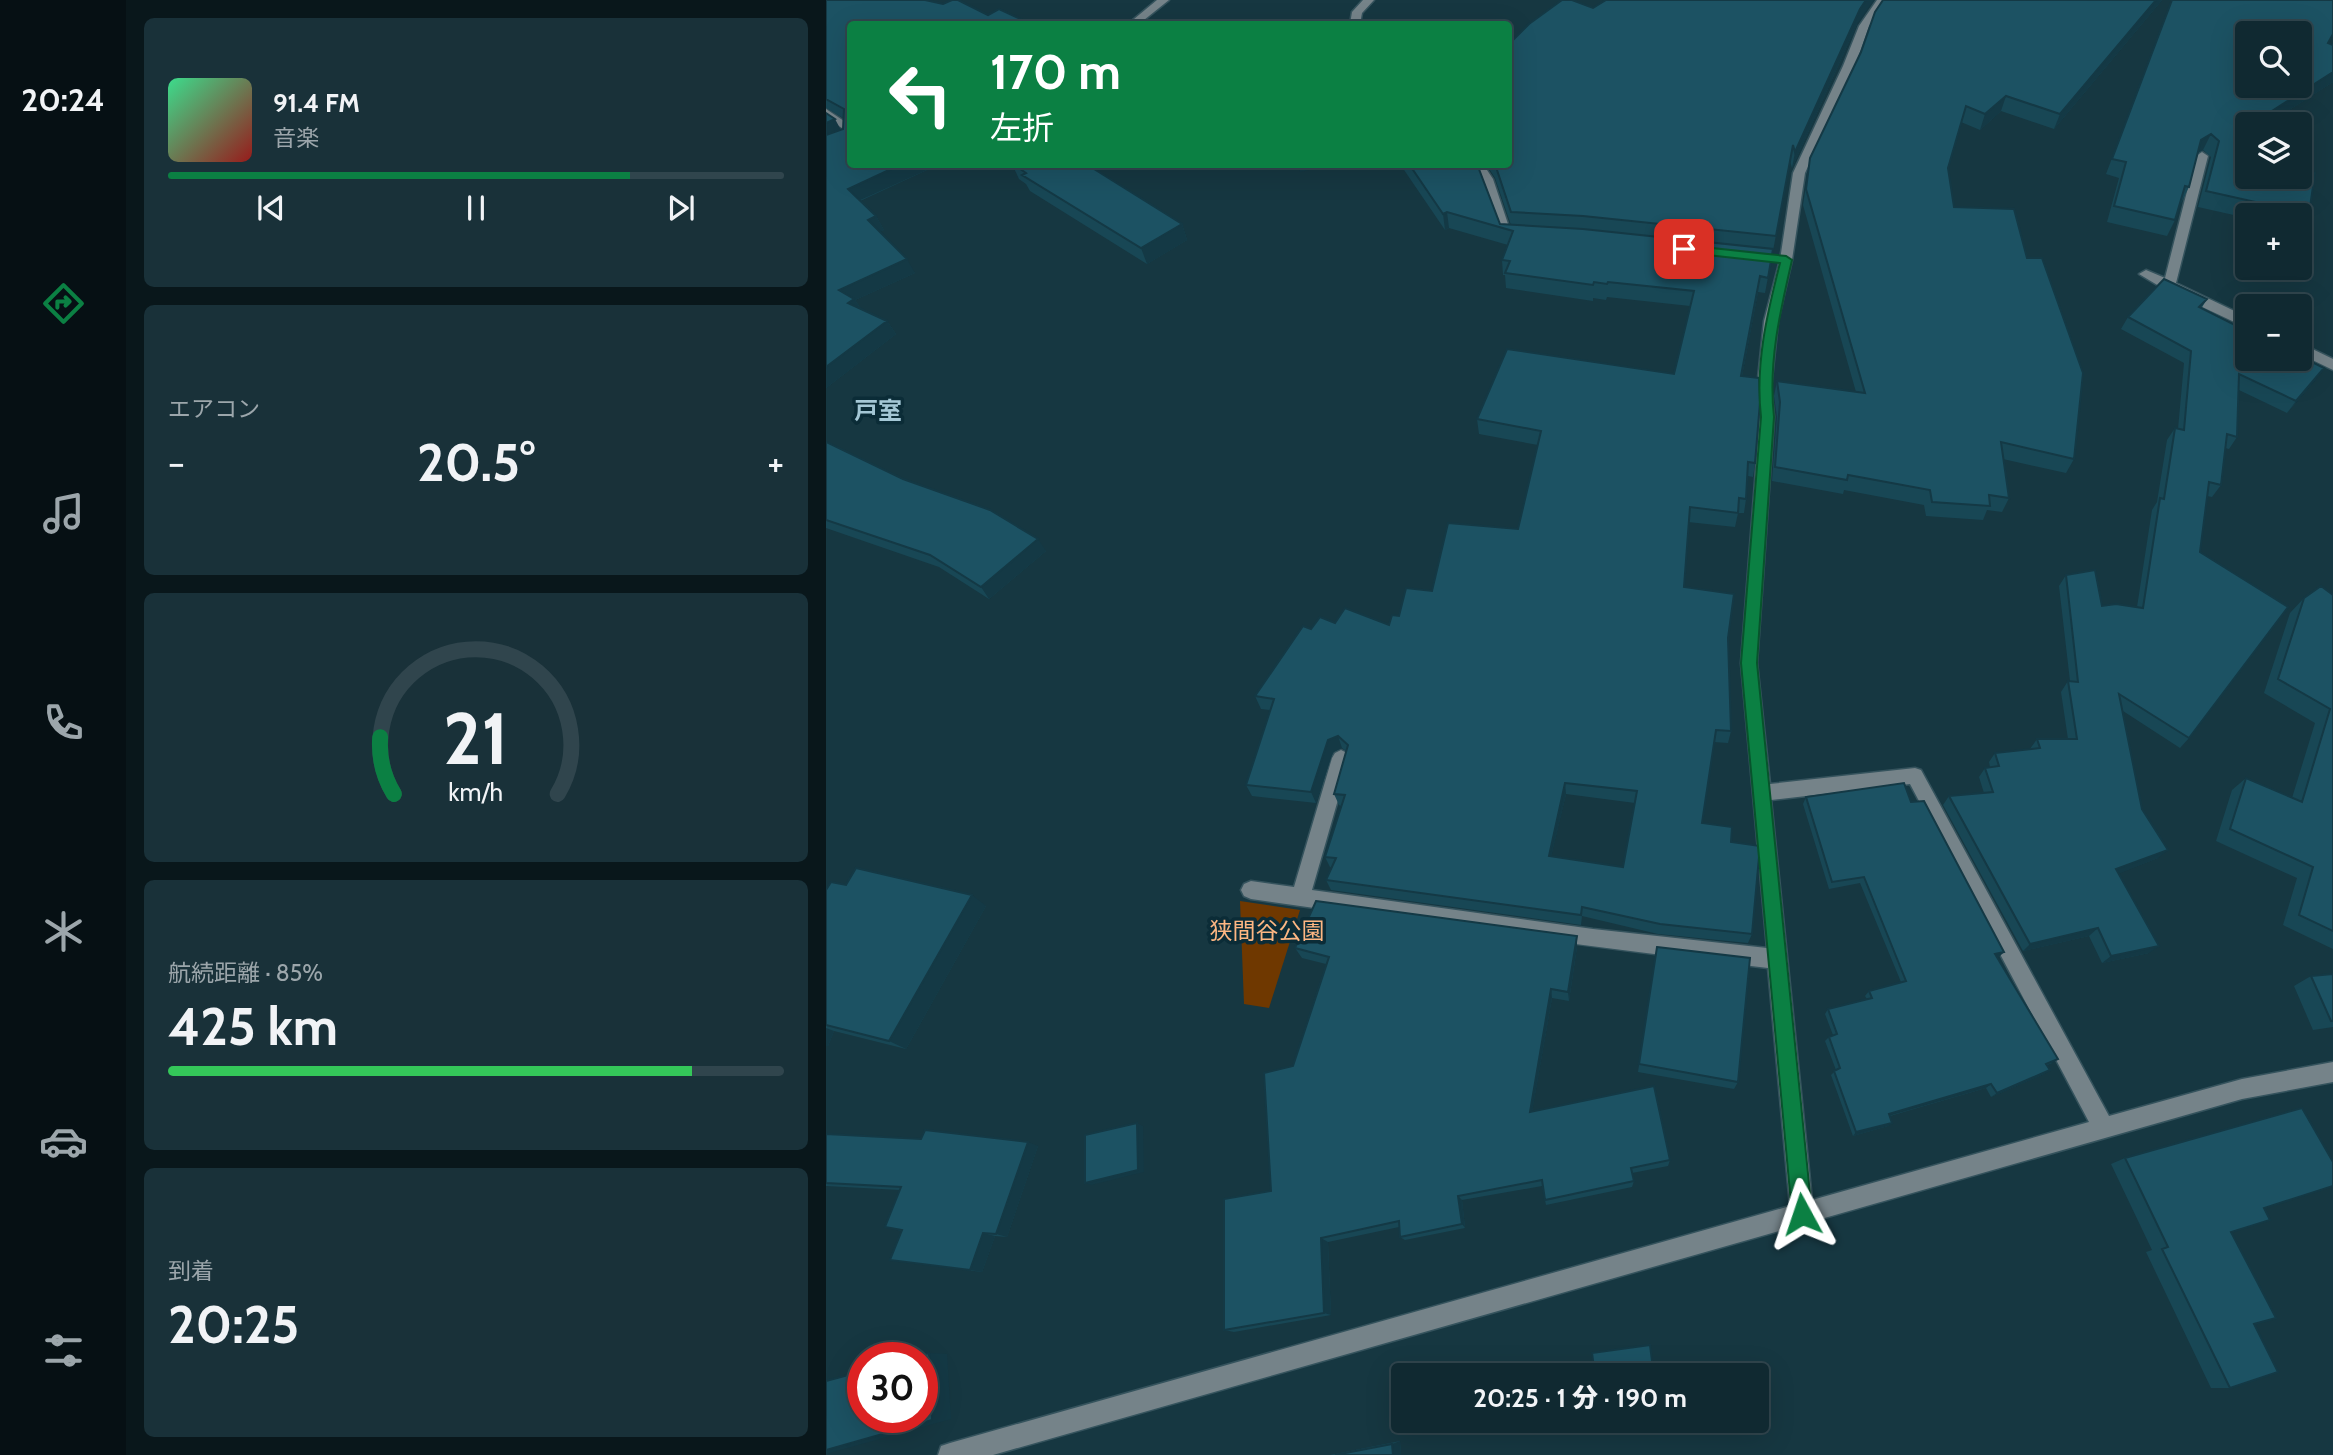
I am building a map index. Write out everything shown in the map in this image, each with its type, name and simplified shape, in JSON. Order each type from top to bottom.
[{"type":"street","points":[[1137,21],[1164,0]]},
{"type":"street","points":[[1356,21],[1357,12],[1369,0]]},
{"type":"street","points":[[1802,1214],[1749,663],[1767,417],[1764,388],[1779,259],[1799,173],[1849,66],[1864,26],[1882,0]]},
{"type":"street","points":[[826,112],[847,128]]},
{"type":"street","points":[[838,141],[847,137]]},
{"type":"street","points":[[2169,286],[2202,156]]},
{"type":"street","points":[[1479,168],[1487,179],[1495,212],[1505,234],[1531,235]]},
{"type":"street","points":[[2146,274],[2235,317]]},
{"type":"street","points":[[2312,354],[2333,365]]},
{"type":"street","points":[[1300,898],[1341,758]]},
{"type":"street","points":[[1761,793],[1915,776],[2104,1128]]},
{"type":"street","points":[[1251,890],[1593,938],[1777,959]]},
{"type":"street","points":[[950,1455],[2242,1089],[2333,1072]]},
{"type":"green space","name":"狭間谷公園","points":[[1240,901],[1300,910],[1269,1008],[1244,1004]]},
{"type":"building","points":[[826,0],[925,0],[943,4],[958,0],[988,15],[999,9],[1025,21],[847,21],[847,168],[893,168],[848,189],[876,216],[868,220],[907,259],[839,290],[854,299],[848,303],[887,321],[826,367],[826,135],[843,129],[844,109],[826,99]]},
{"type":"building","points":[[1562,0],[1572,0],[1593,8],[1606,0],[1866,0],[1795,152],[1793,145],[1776,236],[1583,216],[1511,212],[1496,168],[1512,168],[1512,41],[1529,24]]},
{"type":"building","points":[[1883,0],[2156,0],[2060,114],[2006,96],[1985,114],[1966,106],[1948,168],[1954,207],[2014,209],[2027,258],[2042,258],[2083,373],[2074,459],[2001,442],[2009,498],[1989,495],[1990,506],[1932,502],[1930,490],[1848,475],[1847,480],[1775,467],[1780,402],[1777,381],[1865,393],[1806,189],[1810,158],[1861,52],[1875,12]]},
{"type":"building","points":[[2172,0],[2333,0],[2333,34],[2328,43],[2333,45],[2333,72],[2312,85],[2312,21],[2235,21],[2235,98],[2292,98],[2270,112],[2235,112],[2235,189],[2312,189],[2312,172],[2315,173],[2311,203],[2260,203],[2206,191],[2219,141],[2211,134],[2201,140],[2189,187],[2185,186],[2175,220],[2114,206],[2126,162],[2112,159]]},
{"type":"building","points":[[826,113],[835,119],[826,123]]},
{"type":"building","points":[[1019,168],[1092,168],[1182,224],[1141,248],[1022,175],[1026,173]]},
{"type":"building","points":[[1412,168],[1479,168],[1500,224],[1583,229],[1773,249],[1768,278],[1760,276],[1741,376],[1759,378],[1760,402],[1755,463],[1748,462],[1746,499],[1739,498],[1738,513],[1690,507],[1684,587],[1734,594],[1728,638],[1731,731],[1716,730],[1702,823],[1732,827],[1731,842],[1760,846],[1752,934],[1660,924],[1582,907],[1581,915],[1326,880],[1336,858],[1325,857],[1345,795],[1334,794],[1348,745],[1338,736],[1328,740],[1311,792],[1246,785],[1274,699],[1255,696],[1303,626],[1311,629],[1320,617],[1335,623],[1345,608],[1389,625],[1392,615],[1399,616],[1406,588],[1432,591],[1448,523],[1518,529],[1541,431],[1477,419],[1507,349],[1674,374],[1694,291],[1608,282],[1594,282],[1593,285],[1505,273],[1510,261],[1502,260],[1513,231],[1447,212],[1443,214]],"holes":[[[1565,783],[1637,791],[1623,867],[1549,856]]]},
{"type":"building","points":[[2164,279],[2207,299],[2199,307],[2235,325],[2235,371],[2312,371],[2312,362],[2324,368],[2296,401],[2239,374],[2237,437],[2227,434],[2221,485],[2209,482],[2200,552],[2288,607],[2189,738],[2119,694],[2142,809],[2168,850],[2116,869],[2159,946],[2111,956],[2098,928],[2030,944],[1949,796],[1993,792],[1985,768],[1999,766],[1995,753],[2040,748],[2037,739],[2077,739],[2068,681],[2078,682],[2066,575],[2095,570],[2102,606],[2116,604],[2143,608],[2160,498],[2164,499],[2175,428],[2184,430],[2191,351],[2128,317]]},
{"type":"building","points":[[826,442],[903,479],[990,510],[1038,539],[981,587],[930,555],[826,520]]},
{"type":"building","points":[[2321,586],[2333,595],[2333,931],[2299,915],[2313,867],[2230,829],[2246,778],[2302,802],[2330,709],[2278,679],[2304,598]]},
{"type":"building","points":[[1904,783],[1911,802],[1924,801],[2004,952],[1995,954],[2058,1059],[2046,1064],[2050,1070],[1997,1093],[1991,1084],[1889,1114],[1892,1123],[1856,1132],[1834,1071],[1840,1068],[1829,1037],[1837,1034],[1828,1009],[1872,998],[1869,991],[1906,981],[1864,877],[1832,882],[1806,797]]},
{"type":"building","points":[[856,868],[972,895],[889,1041],[826,1025],[826,890],[831,882],[846,885]]},
{"type":"building","points":[[1316,901],[1577,936],[1568,992],[1551,989],[1530,1112],[1654,1086],[1670,1160],[1631,1168],[1634,1181],[1545,1200],[1542,1180],[1458,1196],[1462,1224],[1400,1237],[1399,1221],[1321,1238],[1324,1313],[1224,1330],[1224,1199],[1271,1191],[1264,1073],[1293,1066],[1329,957],[1295,948]]},
{"type":"building","points":[[1657,947],[1750,958],[1738,1082],[1639,1064]]},
{"type":"building","points":[[2333,974],[2333,1021],[2331,1021],[2311,976]]},
{"type":"building","points":[[2302,1108],[2333,1162],[2333,1186],[2264,1208],[2270,1220],[2231,1232],[2276,1318],[2254,1324],[2278,1372],[2230,1388],[2162,1249],[2168,1247],[2125,1158]]},
{"type":"building","points":[[1137,1123],[1138,1170],[1085,1183],[1085,1135]]},
{"type":"building","points":[[925,1130],[1028,1142],[996,1234],[983,1233],[970,1270],[890,1260],[902,1230],[885,1227],[901,1187],[826,1183],[826,1134],[921,1139]]},
{"type":"building","points":[[1650,1345],[1652,1363],[1593,1363],[1592,1353]]},
{"type":"building","points":[[847,1375],[847,1433],[886,1433],[826,1450],[826,1381]]},
{"type":"building","points":[[1392,1444],[1393,1455],[1335,1455]]},
{"type":"district","name":"戸室","points":[[878,411]]},
{"type":"route","points":[[1684,249],[1786,260],[1771,321],[1764,388],[1767,417],[1749,663],[1802,1214]]}]
